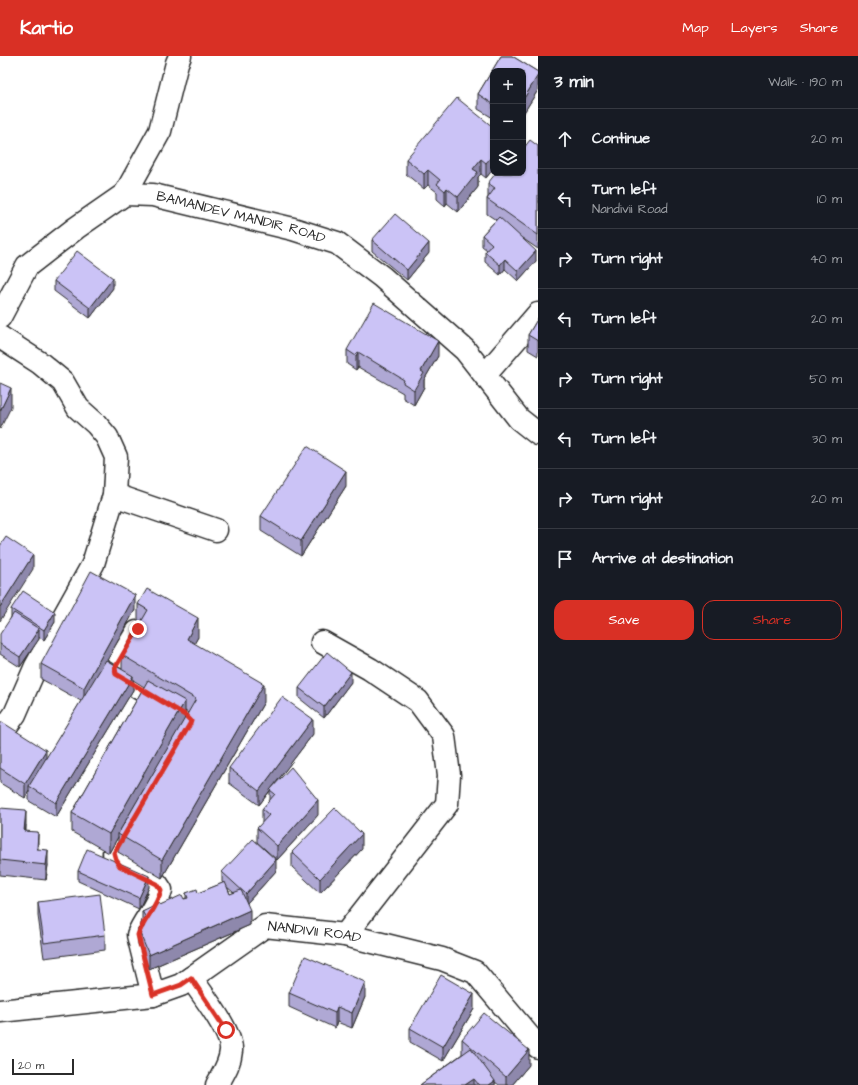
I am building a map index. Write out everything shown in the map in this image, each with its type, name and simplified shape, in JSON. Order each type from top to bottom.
[{"type":"street","points":[[0,317],[27,266],[76,228],[125,194],[160,131],[180,56]]},
{"type":"street","name":"BAMANDEV MANDIR ROAD","points":[[125,194],[153,195],[293,229],[337,242],[382,277],[465,350],[519,419],[538,434]]},
{"type":"street","points":[[485,375],[538,314]]},
{"type":"street","points":[[0,338],[40,363],[63,382],[78,408],[96,424],[107,437],[116,456],[114,495],[93,564],[36,666],[15,714],[0,735]]},
{"type":"street","points":[[114,495],[216,530]]},
{"type":"street","points":[[138,629],[115,668],[116,674],[185,715]]},
{"type":"street","points":[[322,642],[370,669],[418,701],[444,736],[449,775],[447,804],[345,935]]},
{"type":"street","points":[[142,806],[114,853],[120,866],[157,884],[161,890],[148,919],[141,927],[138,935],[153,995]]},
{"type":"street","name":"NANDIVII ROAD","points":[[0,1011],[153,995],[181,985],[265,926],[345,935],[442,960],[475,972],[538,1047]]},
{"type":"street","points":[[191,978],[226,1030],[231,1050],[227,1068],[217,1085]]},
{"type":"building","points":[[501,56],[512,56],[538,72],[538,75],[526,95],[526,68],[494,68]]},
{"type":"building","points":[[490,74],[490,102],[478,94]]},
{"type":"building","points":[[457,98],[490,125],[490,158],[486,163],[481,159],[473,169],[478,172],[458,197],[447,188],[445,191],[437,184],[440,180],[428,170],[424,174],[406,159]]},
{"type":"building","points":[[530,140],[538,146],[538,235],[487,199],[495,188],[488,183],[494,176],[526,176],[526,145]]},
{"type":"building","points":[[395,214],[429,243],[407,270],[372,240]]},
{"type":"building","points":[[499,217],[536,251],[518,271],[505,259],[500,265],[485,252],[492,244],[482,235]]},
{"type":"building","points":[[77,251],[113,278],[90,308],[54,281]]},
{"type":"building","points":[[374,303],[438,341],[421,371],[424,373],[414,390],[403,383],[404,380],[358,352],[356,356],[347,350]]},
{"type":"building","points":[[538,318],[538,341],[528,335]]},
{"type":"building","points":[[0,383],[11,388],[0,411]]},
{"type":"building","points":[[307,446],[346,471],[301,541],[261,516]]},
{"type":"building","points":[[6,537],[33,555],[0,607],[0,546]]},
{"type":"building","points":[[91,571],[135,595],[84,688],[41,664]]},
{"type":"building","points":[[147,589],[198,618],[187,639],[264,684],[162,860],[118,834],[196,699],[122,655],[148,610],[138,604]]},
{"type":"building","points":[[23,591],[55,612],[44,630],[11,609]]},
{"type":"building","points":[[14,613],[39,629],[20,657],[0,644],[0,634]]},
{"type":"building","points":[[327,652],[351,672],[324,707],[299,688]]},
{"type":"building","points":[[106,660],[133,676],[56,803],[29,786]]},
{"type":"building","points":[[148,680],[185,701],[109,834],[72,813]]},
{"type":"building","points":[[282,697],[313,719],[259,791],[229,768]]},
{"type":"building","points":[[2,722],[46,750],[25,784],[0,768],[0,725]]},
{"type":"building","points":[[291,767],[318,800],[277,846],[257,828],[269,815],[262,809],[275,794],[270,790]]},
{"type":"building","points":[[0,808],[26,810],[24,831],[38,832],[37,849],[48,850],[46,865],[0,860]]},
{"type":"building","points":[[335,808],[362,834],[320,879],[292,852]]},
{"type":"building","points":[[253,839],[276,860],[246,894],[222,872]]},
{"type":"building","points":[[87,849],[149,876],[139,898],[78,871]]},
{"type":"building","points":[[225,882],[230,894],[241,890],[250,910],[149,955],[138,929],[144,927],[141,920],[146,918],[142,911],[182,895],[184,899],[188,898],[186,893],[197,889],[198,893]]},
{"type":"building","points":[[100,894],[105,935],[44,943],[38,902]]},
{"type":"building","points":[[305,956],[365,982],[352,1013],[337,1007],[335,1013],[289,993]]},
{"type":"building","points":[[441,975],[474,994],[443,1047],[410,1028]]},
{"type":"building","points":[[484,1013],[529,1050],[506,1077],[462,1039]]},
{"type":"building","points":[[471,1048],[495,1081],[489,1085],[479,1085],[474,1079],[465,1085],[420,1085]]},
{"type":"route","points":[[138,629],[115,668],[116,674],[185,715],[191,721],[114,853],[120,866],[157,884],[161,890],[148,919],[141,927],[138,935],[153,995],[181,985],[191,978],[226,1030]]}]
